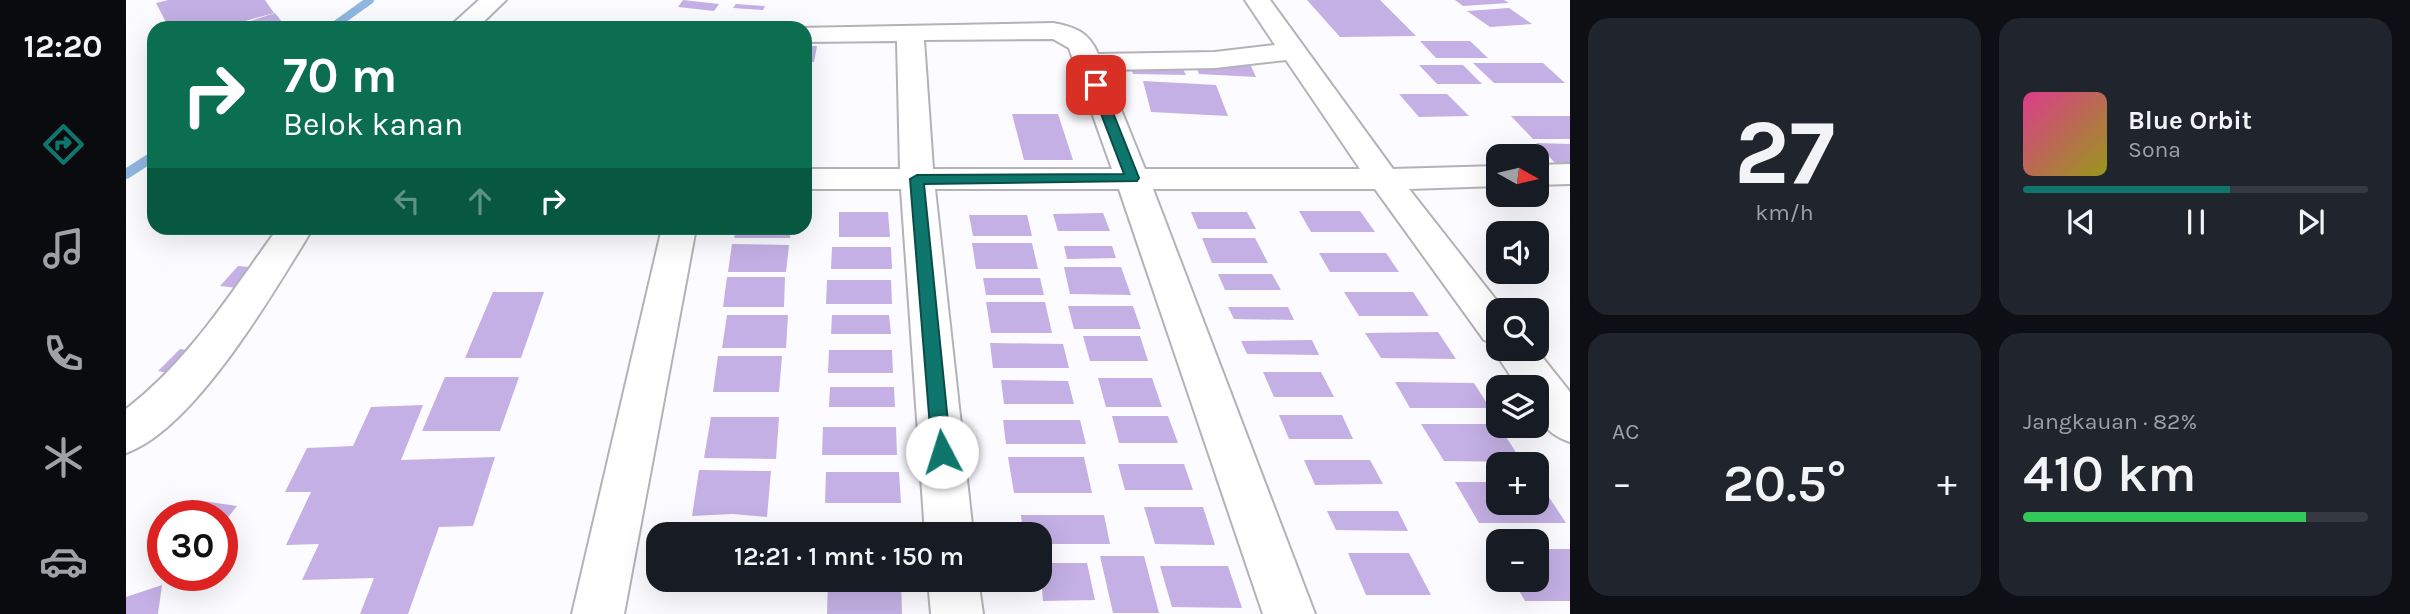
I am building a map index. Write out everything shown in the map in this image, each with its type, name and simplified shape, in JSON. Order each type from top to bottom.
[{"type":"street","points":[[469,21],[494,0]]},
{"type":"street","points":[[1257,0],[1384,179],[1486,314]]},
{"type":"street","points":[[812,34],[1053,31],[1076,39],[1132,178],[1289,614]]},
{"type":"street","points":[[910,33],[917,179],[948,522]]},
{"type":"street","points":[[1087,62],[1215,60],[1294,51]]},
{"type":"street","points":[[812,179],[1384,179],[1486,176]]},
{"type":"street","points":[[126,434],[178,389],[291,235]]},
{"type":"street","points":[[598,614],[678,235]]},
{"type":"street","points":[[1522,361],[1570,424]]},
{"type":"street","points":[[954,592],[957,614]]},
{"type":"building","points":[[168,0],[265,0],[274,13],[245,21],[165,21],[156,3]]},
{"type":"building","points":[[683,0],[719,4],[714,11],[678,7]]},
{"type":"building","points":[[1307,0],[1380,0],[1416,36],[1340,37]]},
{"type":"building","points":[[1455,0],[1504,0],[1509,3],[1463,6]]},
{"type":"building","points":[[736,4],[765,6],[763,10],[733,8]]},
{"type":"building","points":[[1509,8],[1532,24],[1490,27],[1467,11]]},
{"type":"building","points":[[275,13],[281,21],[250,21]]},
{"type":"building","points":[[1420,41],[1470,41],[1488,58],[1436,58]]},
{"type":"building","points":[[812,46],[817,46],[814,62]]},
{"type":"building","points":[[1195,63],[1251,66],[1256,77],[1199,74]]},
{"type":"building","points":[[1473,63],[1543,63],[1565,83],[1494,83]]},
{"type":"building","points":[[1419,65],[1463,65],[1482,84],[1437,84]]},
{"type":"building","points":[[1130,66],[1182,67],[1186,75],[1133,74]]},
{"type":"building","points":[[1143,81],[1216,85],[1228,116],[1151,112]]},
{"type":"building","points":[[1399,94],[1447,94],[1469,116],[1419,117]]},
{"type":"building","points":[[1012,114],[1058,114],[1073,160],[1024,160]]},
{"type":"building","points":[[1511,116],[1570,116],[1570,139],[1533,139]]},
{"type":"building","points":[[1536,143],[1570,144],[1570,166],[1558,166],[1549,157],[1549,144]]},
{"type":"building","points":[[1299,211],[1360,211],[1375,232],[1311,232]]},
{"type":"building","points":[[839,212],[888,212],[890,237],[839,237]]},
{"type":"building","points":[[1191,212],[1247,212],[1256,229],[1198,229]]},
{"type":"building","points":[[1103,213],[1110,231],[1058,231],[1053,214]]},
{"type":"building","points":[[969,215],[1027,215],[1032,236],[973,236]]},
{"type":"building","points":[[735,235],[790,235],[790,238],[734,238]]},
{"type":"building","points":[[1202,238],[1255,238],[1268,263],[1212,263]]},
{"type":"building","points":[[972,243],[1032,243],[1038,269],[976,269]]},
{"type":"building","points":[[732,244],[789,245],[786,272],[728,272]]},
{"type":"building","points":[[1064,246],[1112,246],[1116,258],[1067,259]]},
{"type":"building","points":[[832,247],[891,247],[892,269],[831,269]]},
{"type":"building","points":[[1319,253],[1386,253],[1399,272],[1330,272]]},
{"type":"building","points":[[238,266],[264,268],[246,289],[220,286]]},
{"type":"building","points":[[1064,267],[1121,267],[1131,295],[1070,294]]},
{"type":"building","points":[[1218,274],[1272,274],[1281,290],[1225,290]]},
{"type":"building","points":[[727,277],[785,277],[784,307],[723,307]]},
{"type":"building","points":[[983,278],[1040,278],[1044,295],[986,295]]},
{"type":"building","points":[[827,280],[891,280],[892,304],[826,304]]},
{"type":"building","points":[[493,292],[544,292],[521,358],[465,358]]},
{"type":"building","points":[[1344,292],[1413,292],[1429,316],[1359,316]]},
{"type":"building","points":[[986,302],[1045,302],[1052,333],[991,333]]},
{"type":"building","points":[[1068,306],[1133,306],[1141,329],[1074,329]]},
{"type":"building","points":[[1228,307],[1288,307],[1294,320],[1234,319]]},
{"type":"building","points":[[727,315],[788,315],[786,348],[722,348]]},
{"type":"building","points":[[832,315],[889,315],[891,334],[831,334]]},
{"type":"building","points":[[1438,332],[1456,359],[1381,358],[1365,333]]},
{"type":"building","points":[[1083,336],[1140,336],[1148,361],[1090,361]]},
{"type":"building","points":[[1312,340],[1319,355],[1247,354],[1241,341]]},
{"type":"building","points":[[990,343],[1063,344],[1069,368],[993,368]]},
{"type":"building","points":[[180,349],[204,353],[182,376],[158,371]]},
{"type":"building","points":[[829,350],[892,350],[893,373],[828,373]]},
{"type":"building","points":[[718,356],[782,356],[779,392],[713,392]]},
{"type":"building","points":[[1263,372],[1321,372],[1334,397],[1274,397]]},
{"type":"building","points":[[445,377],[519,377],[500,431],[422,431]]},
{"type":"building","points":[[1098,378],[1152,378],[1162,407],[1106,407]]},
{"type":"building","points":[[1001,380],[1068,381],[1074,404],[1004,404]]},
{"type":"building","points":[[1395,382],[1474,383],[1486,402],[1486,408],[1410,408]]},
{"type":"building","points":[[830,387],[894,387],[895,407],[829,407]]},
{"type":"building","points":[[423,405],[401,460],[495,457],[473,526],[439,527],[408,614],[360,614],[374,578],[302,580],[319,544],[286,545],[311,492],[285,492],[307,448],[353,446],[371,407]]},
{"type":"building","points":[[1279,415],[1342,415],[1353,439],[1289,439]]},
{"type":"building","points":[[1112,416],[1168,416],[1178,443],[1119,443]]},
{"type":"building","points":[[711,417],[779,417],[776,459],[704,458]]},
{"type":"building","points":[[1003,420],[1080,420],[1086,444],[1006,444]]},
{"type":"building","points":[[1421,424],[1486,424],[1486,438],[1507,438],[1516,452],[1486,452],[1486,462],[1444,461]]},
{"type":"building","points":[[823,427],[896,427],[897,455],[822,455]]},
{"type":"building","points":[[1008,457],[1084,457],[1092,493],[1014,493]]},
{"type":"building","points":[[1304,460],[1370,460],[1383,484],[1315,485]]},
{"type":"building","points":[[1118,464],[1184,464],[1193,490],[1125,490]]},
{"type":"building","points":[[699,470],[771,471],[767,517],[733,514],[692,516]]},
{"type":"building","points":[[826,472],[899,472],[901,503],[825,503]]},
{"type":"building","points":[[1455,482],[1486,482],[1486,515],[1549,515],[1549,497],[1566,523],[1479,523]]},
{"type":"building","points":[[1144,507],[1203,507],[1215,545],[1155,544]]},
{"type":"building","points":[[1327,511],[1398,511],[1408,531],[1336,530]]},
{"type":"building","points":[[1021,515],[1104,515],[1110,544],[1052,544],[1052,522],[1022,522]]},
{"type":"building","points":[[1549,549],[1570,549],[1570,601],[1525,601],[1520,592],[1549,592]]},
{"type":"building","points":[[1348,553],[1409,553],[1431,595],[1366,595]]},
{"type":"building","points":[[1100,556],[1144,556],[1159,613],[1113,613]]},
{"type":"building","points":[[1052,563],[1087,563],[1095,600],[1043,601],[1042,592],[1052,592]]},
{"type":"building","points":[[1160,566],[1228,566],[1242,608],[1172,607]]},
{"type":"building","points":[[147,590],[161,591],[158,614],[126,614],[126,597]]},
{"type":"building","points":[[828,592],[901,592],[902,614],[827,614]]},
{"type":"waterway","points":[[341,21],[370,0]]},
{"type":"waterway","points":[[126,174],[147,160]]},
{"type":"route","points":[[942,452],[917,179],[1132,178],[1096,85]]}]
